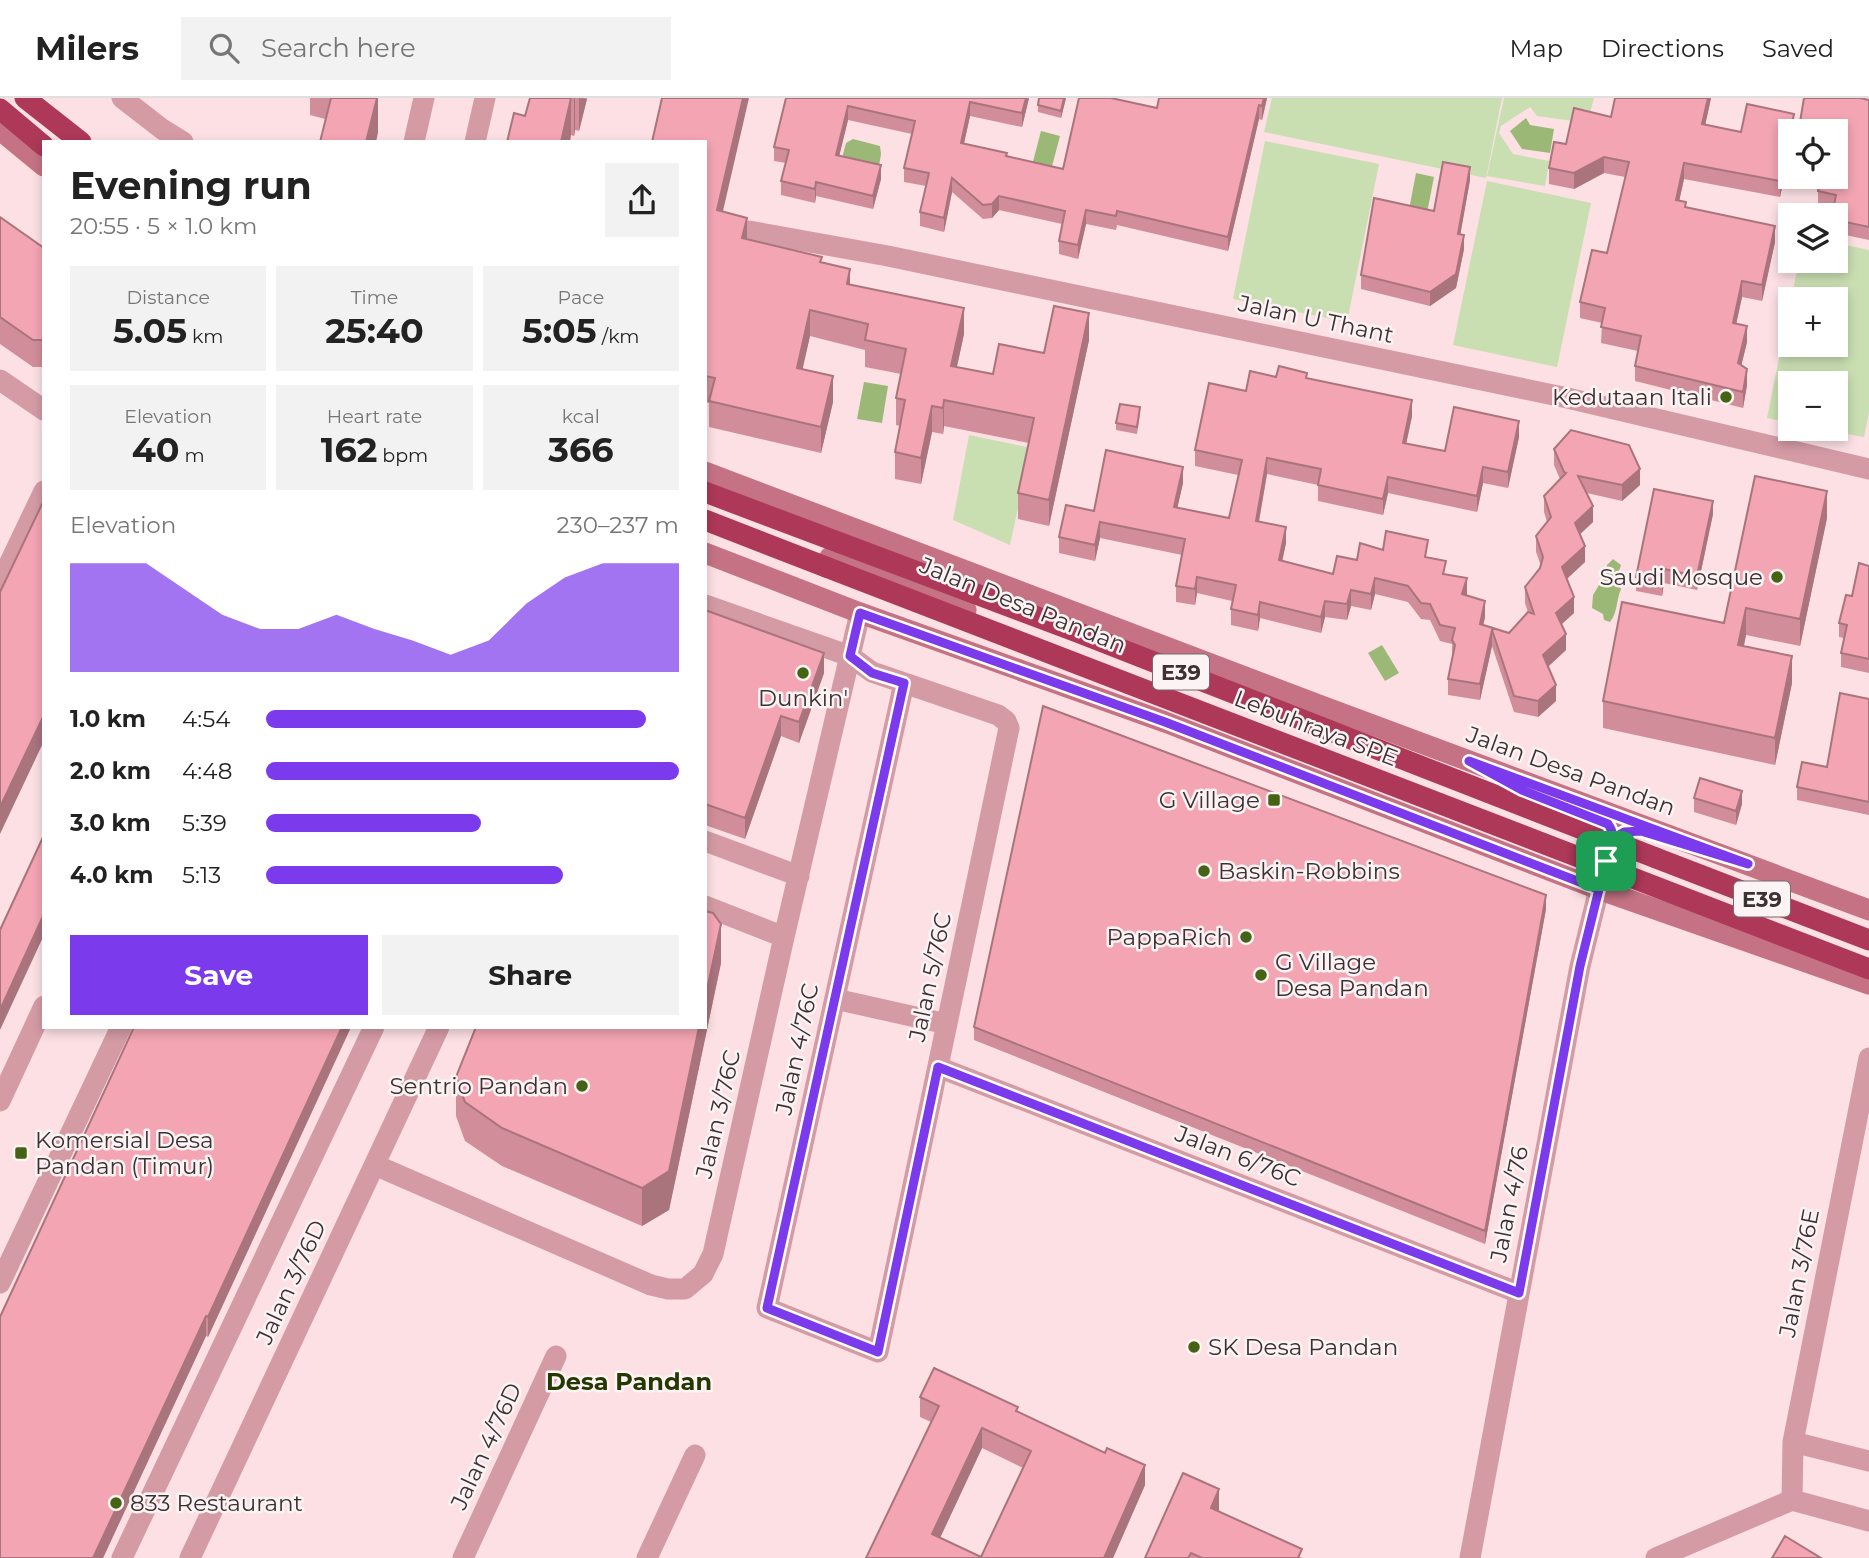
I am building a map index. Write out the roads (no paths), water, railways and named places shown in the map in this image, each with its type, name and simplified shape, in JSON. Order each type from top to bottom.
[{"type":"highway","points":[[31,100],[77,140]]},
{"type":"highway","points":[[0,109],[42,143]]},
{"type":"highway","name":"Lebuhraya SPE","points":[[707,493],[1077,632],[1869,940]]},
{"type":"highway","name":"Lebuhraya SPE","points":[[707,521],[1869,969]]},
{"type":"street","points":[[122,98],[180,140]]},
{"type":"street","points":[[414,140],[424,98]]},
{"type":"street","points":[[475,140],[485,98]]},
{"type":"street","points":[[31,100],[90,140]]},
{"type":"street","points":[[0,130],[42,164]]},
{"type":"street","name":"Jalan U Thant","points":[[749,230],[888,256],[1563,397],[1869,469]]},
{"type":"street","points":[[0,380],[42,409]]},
{"type":"street","name":"Jalan Desa Pandan","points":[[707,473],[1869,910]]},
{"type":"street","points":[[0,583],[42,495]]},
{"type":"street","name":"Jalan Desa Pandan","points":[[707,511],[1406,785],[1869,960]]},
{"type":"street","points":[[707,554],[860,613],[1165,722],[1598,889],[1869,984]]},
{"type":"street","points":[[707,606],[850,656],[872,673],[904,683]]},
{"type":"street","name":"Jalan 3/76C","points":[[375,1165],[652,1284],[668,1289],[685,1289],[703,1274],[713,1254],[860,613]]},
{"type":"street","name":"Jalan 4/76C","points":[[878,1352],[767,1308],[904,683]]},
{"type":"street","name":"Jalan 5/76C","points":[[878,1352],[1009,727],[998,715],[904,683]]},
{"type":"street","points":[[1469,761],[1522,790],[1605,822],[1613,831],[1614,838],[1606,861]]},
{"type":"street","points":[[1614,838],[1624,832],[1641,831],[1748,864]]},
{"type":"street","points":[[707,842],[799,876]]},
{"type":"street","name":"Jalan 4/76","points":[[1470,1558],[1580,966],[1606,861]]},
{"type":"street","points":[[707,907],[784,937]]},
{"type":"street","points":[[835,999],[947,1024]]},
{"type":"street","points":[[0,1101],[42,1010]]},
{"type":"street","points":[[0,1283],[120,1029]]},
{"type":"street","points":[[122,1558],[373,1029]]},
{"type":"street","name":"Jalan 3/76D","points":[[190,1558],[438,1029]]},
{"type":"street","name":"Jalan 3/76E","points":[[1792,1500],[1793,1442],[1869,1058]]},
{"type":"street","name":"Jalan 6/76C","points":[[938,1067],[1519,1293]]},
{"type":"street","name":"Jalan 4/76D","points":[[463,1558],[556,1356]]},
{"type":"street","points":[[1793,1442],[1869,1461]]},
{"type":"street","points":[[647,1558],[695,1455]]},
{"type":"street","points":[[1656,1558],[1792,1500],[1869,1521]]},
{"type":"place","name":"Kedutaan Itali","points":[[1726,397]]},
{"type":"place","name":"Saudi Mosque","points":[[1777,577]]},
{"type":"place","name":"Dunkin'","points":[[803,673]]},
{"type":"place","name":"G Village","points":[[1274,800]]},
{"type":"place","name":"Baskin-Robbins","points":[[1204,871]]},
{"type":"place","name":"PappaRich","points":[[1246,937]]},
{"type":"place","name":"G Village Desa Pandan","points":[[1261,975]]},
{"type":"place","name":"Sentrio Pandan","points":[[582,1086]]},
{"type":"place","name":"Komersial Desa Pandan (Timur)","points":[[21,1153]]},
{"type":"place","name":"SK Desa Pandan","points":[[1194,1347]]},
{"type":"place","name":"833 Restaurant","points":[[116,1503]]},
{"type":"district","name":"Desa Pandan","points":[[629,1381]]}]
